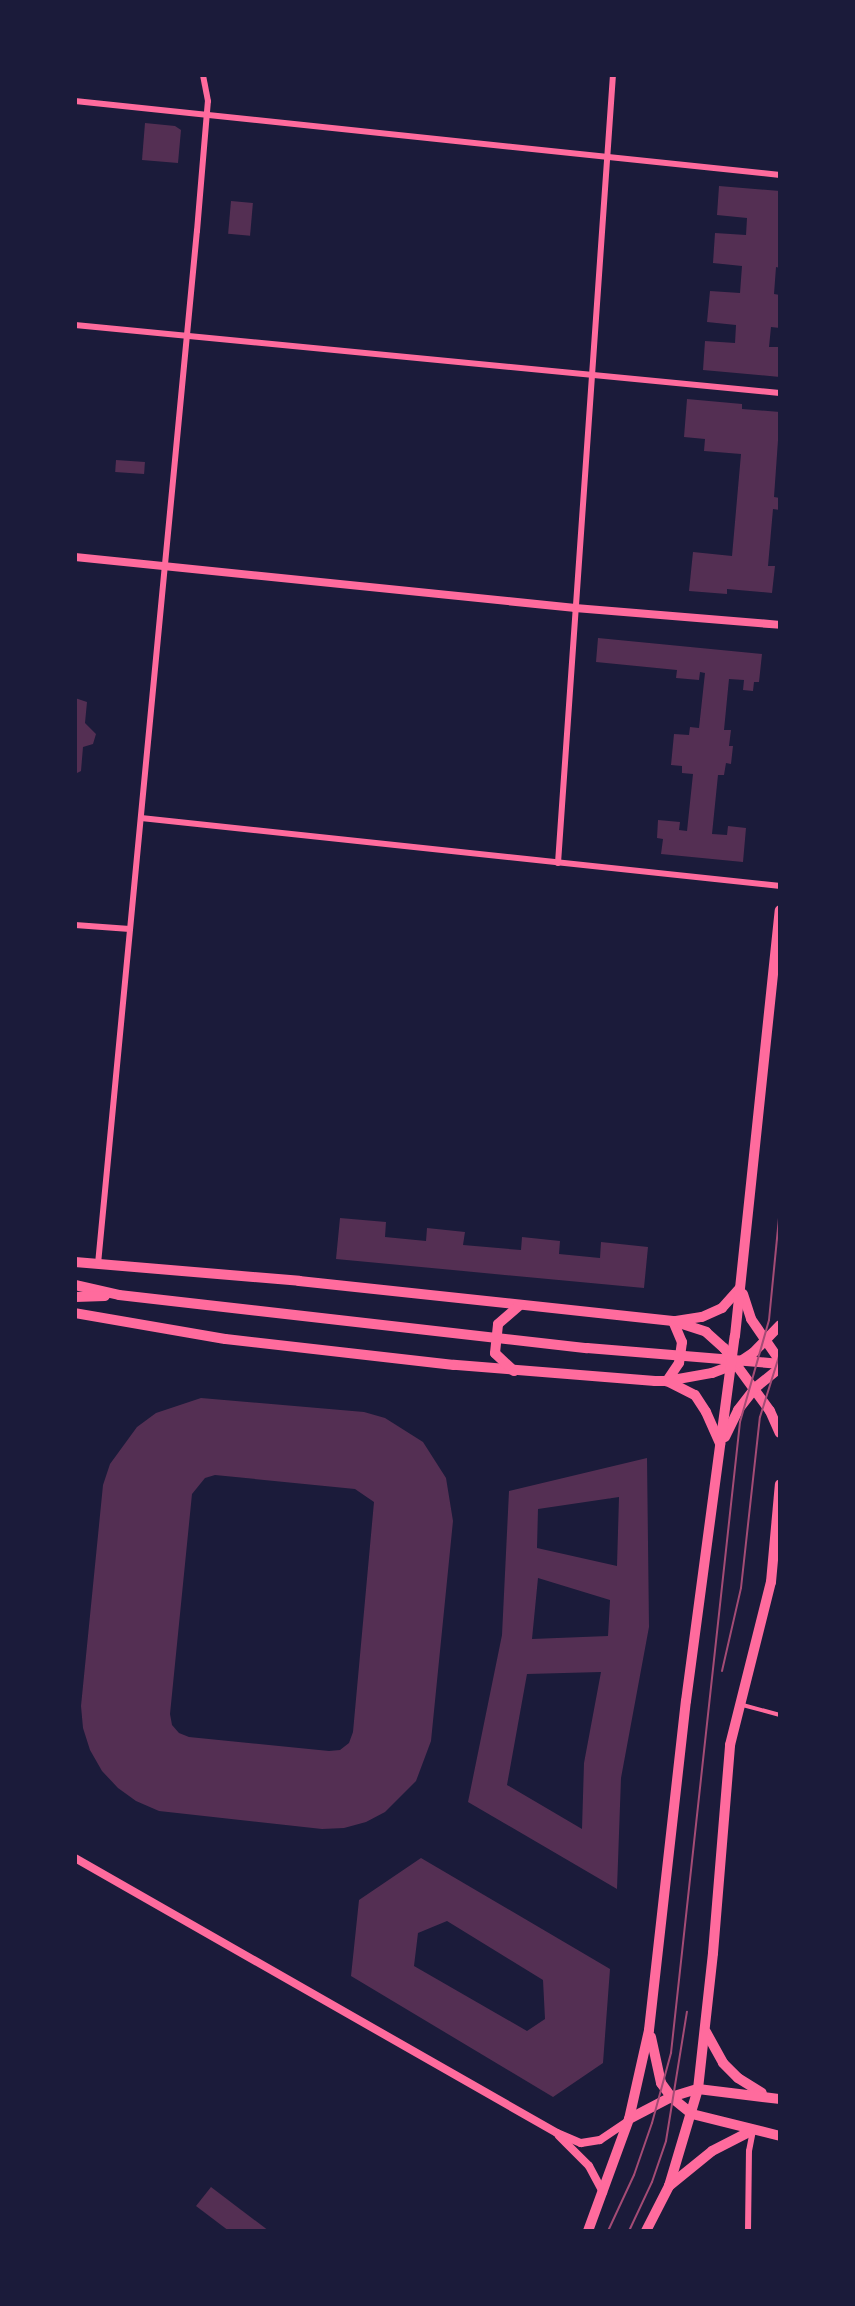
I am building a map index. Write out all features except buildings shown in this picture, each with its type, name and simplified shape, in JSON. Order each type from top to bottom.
[{"type":"main road","points":[[588,2231],[629,2119],[649,2031],[686,1702],[733,1363],[780,910]]},
{"type":"main road","points":[[75,1262],[299,1281],[673,1321],[706,1332],[755,1388],[780,1433]]},
{"type":"main road","points":[[75,1285],[120,1295],[587,1348],[780,1364]]},
{"type":"main road","points":[[673,1321],[702,1317],[722,1308],[741,1287]]},
{"type":"main road","points":[[741,1287],[751,1319],[780,1364]]},
{"type":"main road","points":[[75,1297],[120,1295]]},
{"type":"main road","points":[[514,1371],[495,1353],[498,1324],[519,1306]]},
{"type":"main road","points":[[75,1313],[151,1329],[225,1339],[514,1371],[667,1381],[712,1373],[733,1363],[765,1341],[780,1325]]},
{"type":"main road","points":[[667,1381],[679,1363],[682,1342],[673,1321]]},
{"type":"main road","points":[[721,1446],[738,1410],[755,1388],[780,1364]]},
{"type":"main road","points":[[667,1381],[695,1395],[721,1446]]},
{"type":"main road","points":[[646,2231],[669,2186],[698,2089],[706,2032],[727,1766],[737,1704],[755,1650],[771,1582],[780,1484]]},
{"type":"main road","points":[[649,2031],[661,2083],[671,2097],[692,2114],[780,2136]]},
{"type":"main road","points":[[706,2032],[723,2063],[738,2078],[765,2095]]},
{"type":"main road","points":[[629,2119],[671,2097],[698,2089],[765,2095],[780,2099]]},
{"type":"main road","points":[[669,2186],[712,2151],[753,2130]]},
{"type":"street","points":[[98,1264],[208,101],[203,75]]},
{"type":"street","points":[[558,863],[613,75]]},
{"type":"street","points":[[75,101],[780,175]]},
{"type":"street","points":[[75,325],[592,373],[670,385],[780,393]]},
{"type":"street","points":[[75,557],[575,608],[780,625]]},
{"type":"street","points":[[141,818],[780,886]]},
{"type":"street","points":[[75,925],[130,929]]},
{"type":"street","points":[[75,1858],[556,2133],[581,2143],[600,2140],[629,2119]]},
{"type":"street","points":[[748,2231],[753,2130]]},
{"type":"street","points":[[556,2133],[589,2166],[603,2192]]},
{"type":"lane","points":[[737,1704],[780,1715]]},
{"type":"tram line","points":[[608,2231],[634,2175],[652,2123],[671,2053],[740,1422],[769,1320],[780,1208]]},
{"type":"tram line","points":[[722,1671],[741,1588],[760,1417],[780,1353]]},
{"type":"tram line","points":[[629,2231],[652,2182],[666,2141],[687,2012]]}]
